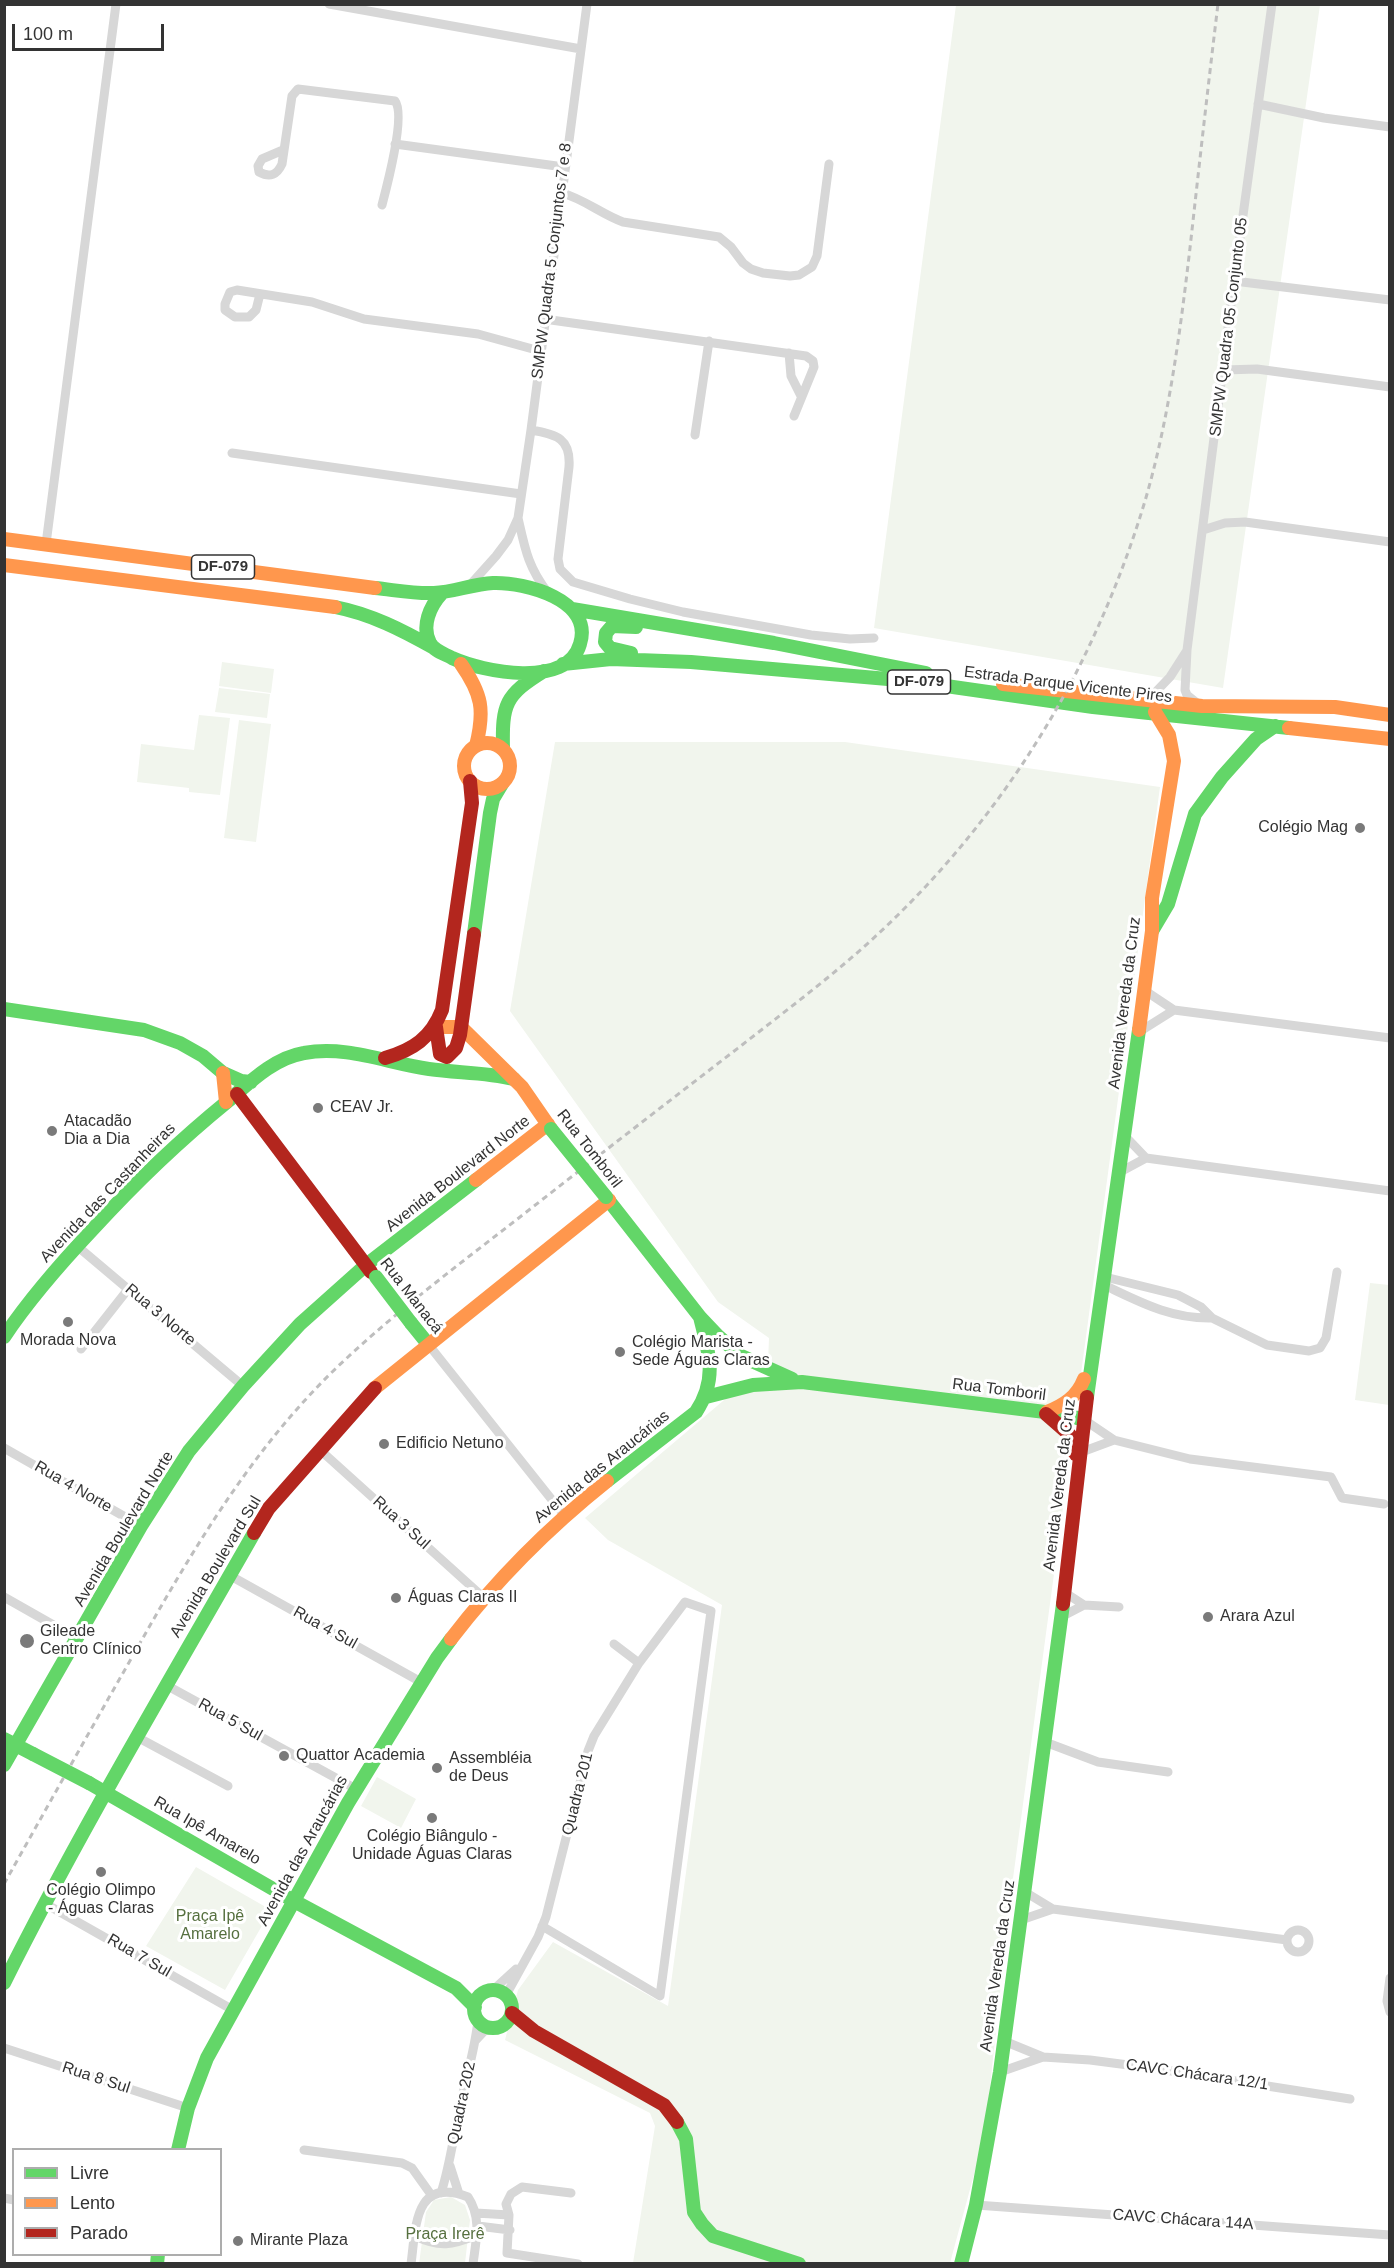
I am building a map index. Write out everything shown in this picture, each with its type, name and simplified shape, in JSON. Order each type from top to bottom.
[{"type":"main road","name":"DF-079","points":[[4,539],[402,591],[442,593],[470,585],[502,583],[549,595],[572,609],[581,620],[581,641],[572,659],[562,664],[544,671],[503,672],[461,664],[392,625],[356,611],[315,603],[4,564]]},
{"type":"main road","points":[[434,648],[426,629],[433,602],[442,593]]},
{"type":"main road","name":"Estrada Parque Vicente Pires","points":[[572,609],[607,613],[909,671],[1028,688],[1202,706],[1335,707],[1389,714]]},
{"type":"main road","points":[[692,662],[663,655],[610,648],[605,642],[606,633],[612,626],[622,625],[689,636],[703,637],[712,633]]},
{"type":"main road","name":"Estrada Parque Vicente Pires","points":[[562,664],[611,659],[692,662],[911,681],[1034,699],[1389,739]]},
{"type":"main road","points":[[461,664],[476,684],[482,701],[483,721],[476,746]]},
{"type":"main road","points":[[503,749],[490,743],[476,746],[470,750],[465,762],[470,781],[472,804],[447,986],[436,1027],[440,1054],[447,1057],[455,1049],[461,1027],[490,813],[494,798],[506,779],[510,767],[510,760],[503,749],[502,712],[511,695],[522,684],[544,671]]},
{"type":"main road","name":"Avenida Vereda da Cruz","points":[[961,2264],[976,2205],[1000,2072],[1061,1617],[1083,1419],[1105,1281],[1139,1032],[1152,931],[1152,898],[1174,761],[1169,735],[1155,712]]},
{"type":"main road","points":[[1152,931],[1168,904],[1195,814],[1222,777],[1256,739],[1275,726]]},
{"type":"main road","points":[[470,781],[480,788],[491,789],[502,784]]},
{"type":"main road","points":[[4,1009],[144,1030],[180,1042],[223,1072],[241,1081],[251,1082]]},
{"type":"main road","points":[[436,1027],[461,1027]]},
{"type":"main road","name":"Avenida das Castanheiras","points":[[383,1058],[415,1047],[436,1027]]},
{"type":"main road","name":"Rua Tomboril","points":[[461,1027],[522,1087],[550,1127],[700,1317],[718,1336],[741,1356],[802,1382]]},
{"type":"main road","name":"Avenida das Castanheiras","points":[[4,1337],[39,1289],[145,1174],[231,1098],[269,1067],[284,1059],[302,1054],[333,1052],[383,1058],[424,1069],[447,1072],[479,1071],[514,1079]]},
{"type":"main road","points":[[223,1072],[231,1098]]},
{"type":"main road","name":"Rua Manacá","points":[[231,1098],[428,1344]]},
{"type":"main road","name":"Avenida Boulevard Norte","points":[[4,1765],[10,1742],[78,1639],[141,1526],[189,1451],[243,1386],[300,1324],[366,1265],[550,1127]]},
{"type":"main road","name":"Avenida Boulevard Sul","points":[[4,1983],[44,1903],[105,1792],[269,1508],[369,1393],[607,1198]]},
{"type":"main road","name":"Rua Tomboril","points":[[700,1317],[708,1349],[706,1397],[751,1384],[781,1381],[802,1382],[1044,1412],[1083,1419]]},
{"type":"main road","points":[[1044,1412],[1060,1407],[1077,1394],[1092,1353]]},
{"type":"main road","name":"Avenida das Araucárias","points":[[178,2148],[188,2108],[207,2058],[356,1789],[436,1658],[483,1597],[564,1515],[696,1412],[706,1397]]},
{"type":"main road","points":[[1044,1412],[1064,1427],[1073,1439],[1075,1445],[1072,1479],[1074,1501]]},
{"type":"main road","name":"Rua Ipê Amarelo","points":[[10,1742],[89,1783],[294,1900],[456,1988],[494,1993]]},
{"type":"main road","name":"Rua Ipê Amarelo","points":[[456,1988],[480,2018]]},
{"type":"main road","points":[[494,1993],[511,2003],[509,2018],[500,2026],[480,2018],[476,2001],[494,1993]]},
{"type":"main road","points":[[509,2018],[664,2105],[676,2120],[686,2139],[694,2212],[713,2235],[800,2264]]},
{"type":"street","points":[[46,544],[116,4]]},
{"type":"street","points":[[329,4],[581,49]]},
{"type":"street","name":"SMPW Quadra 5 Conjuntos 7 e 8","points":[[470,585],[508,540],[518,518],[587,4]]},
{"type":"street","name":"SMPW Quadra 05 Conjunto 05","points":[[1202,706],[1187,695],[1187,650],[1272,4]]},
{"type":"street","points":[[283,150],[292,96],[298,88],[395,101],[398,106],[395,144],[382,205]]},
{"type":"street","points":[[1258,104],[1324,118],[1389,127]]},
{"type":"street","points":[[395,144],[564,167]]},
{"type":"street","points":[[562,193],[574,196],[608,217],[623,222],[720,237],[731,247],[742,263],[751,269],[763,273],[790,276],[805,272],[812,267],[817,256],[829,164]]},
{"type":"street","points":[[1234,281],[1389,300]]},
{"type":"street","points":[[260,294],[312,302],[364,319],[477,334],[540,351]]},
{"type":"street","points":[[544,319],[806,356],[813,361],[814,367],[794,416]]},
{"type":"street","points":[[694,435],[709,341]]},
{"type":"street","points":[[789,353],[791,376],[801,396]]},
{"type":"street","points":[[1224,370],[1257,369],[1389,387]]},
{"type":"street","points":[[531,430],[558,437],[568,447],[569,467],[558,560],[560,569],[573,582],[630,600],[732,621],[811,635],[850,639],[874,638]]},
{"type":"street","points":[[232,453],[521,494]]},
{"type":"street","name":"SMPW Quadra 5 Conjuntos 7 e 8","points":[[518,518],[534,576],[549,595]]},
{"type":"street","points":[[1203,530],[1225,523],[1245,522],[1389,542]]},
{"type":"street","name":"SMPW Quadra 05 Conjunto 05","points":[[1147,700],[1170,676],[1187,650]]},
{"type":"street","points":[[1144,990],[1174,1010],[1389,1038]]},
{"type":"street","points":[[1139,1032],[1174,1010]]},
{"type":"street","points":[[1125,1136],[1146,1158]]},
{"type":"street","points":[[1120,1172],[1146,1158],[1389,1191]]},
{"type":"street","name":"Rua 3 Norte","points":[[77,1246],[243,1386]]},
{"type":"street","points":[[1105,1281],[1178,1295],[1201,1307],[1212,1318],[1267,1345],[1316,1350],[1324,1344],[1326,1338],[1337,1272]]},
{"type":"street","points":[[1105,1281],[1165,1313],[1212,1318]]},
{"type":"street","points":[[81,1349],[129,1288]]},
{"type":"street","name":"Rua Manacá","points":[[428,1344],[564,1515]]},
{"type":"street","points":[[1083,1419],[1114,1440],[1190,1459],[1331,1477],[1342,1498],[1384,1504]]},
{"type":"street","points":[[1079,1453],[1114,1440]]},
{"type":"street","name":"Rua 4 Norte","points":[[4,1448],[141,1526]]},
{"type":"street","name":"Rua 3 Sul","points":[[319,1449],[483,1597]]},
{"type":"street","name":"Rua 4 Sul","points":[[229,1575],[421,1682]]},
{"type":"street","points":[[1064,1592],[1084,1605],[1119,1607]]},
{"type":"street","points":[[4,1597],[78,1639]]},
{"type":"street","name":"Quadra 201","points":[[494,1993],[523,1964],[542,1926],[551,1902],[588,1751],[594,1736],[639,1663],[685,1602],[711,1611],[660,1996],[542,1926]]},
{"type":"street","points":[[1061,1617],[1084,1605]]},
{"type":"street","points":[[614,1644],[639,1663]]},
{"type":"street","name":"Rua 5 Sul","points":[[166,1685],[356,1789]]},
{"type":"street","points":[[137,1737],[228,1786]]},
{"type":"street","points":[[1044,1743],[1098,1762],[1168,1772]]},
{"type":"street","points":[[1025,1892],[1053,1910]]},
{"type":"street","name":"Rua 7 Sul","points":[[44,1903],[233,2010]]},
{"type":"street","points":[[1021,1920],[1053,1910],[1287,1940]]},
{"type":"street","points":[[1298,1930],[1305,1932],[1312,1944],[1298,1953],[1288,1947],[1287,1940],[1290,1933],[1298,1930]]},
{"type":"street","points":[[1389,1978],[1387,2001],[1389,2012]]},
{"type":"street","name":"Quadra 202","points":[[411,2264],[417,2214],[421,2206],[436,2194],[450,2166],[459,2112],[480,2018]]},
{"type":"street","name":"CAVC Chácara 12/1","points":[[1004,2041],[1042,2057],[1159,2069],[1350,2098]]},
{"type":"street","name":"Rua 8 Sul","points":[[4,2048],[188,2108]]},
{"type":"street","name":"CAVC Chácara 12/1","points":[[1000,2072],[1042,2057]]},
{"type":"street","points":[[304,2150],[402,2163],[412,2168],[436,2194],[459,2194]]},
{"type":"street","name":"Quadra 202","points":[[450,2166],[459,2194],[468,2197],[476,2213]]},
{"type":"street","points":[[571,2193],[522,2187],[516,2189],[508,2198],[506,2205],[510,2230],[507,2253],[578,2264]]},
{"type":"street","name":"CAVC Chácara 14A","points":[[976,2205],[1389,2235]]},
{"type":"street","points":[[473,2264],[477,2230],[476,2213],[509,2215]]},
{"type":"street","points":[[415,2236],[428,2242],[447,2245],[457,2243],[477,2230],[510,2230]]},
{"type":"green space","points":[[956,5],[1320,5],[1223,688],[874,628]]},
{"type":"green space","points":[[222,662],[274,669],[271,693],[219,686]]},
{"type":"green space","points":[[219,688],[270,694],[267,718],[215,712]]},
{"type":"green space","points":[[199,715],[230,718],[220,795],[189,792],[189,788],[137,782],[141,744],[194,750]]},
{"type":"green space","points":[[239,720],[271,724],[256,842],[224,838]]},
{"type":"green space","points":[[555,742],[845,742],[1160,787],[1009,1908],[985,2134],[950,2263],[633,2263],[655,2126],[650,2113],[505,2040],[518,1990],[553,1942],[668,2006],[722,1605],[608,1540],[585,1518],[730,1395],[767,1387],[769,1338],[718,1302],[510,1011]]},
{"type":"green space","points":[[1370,1283],[1389,1285],[1389,1405],[1355,1400]]},
{"type":"green space","points":[[377,1777],[416,1799],[401,1828],[361,1806]]},
{"type":"green space","name":"Praça Ipê Amarelo","points":[[196,1867],[271,1910],[225,1990],[146,1946]]},
{"type":"green space","name":"Praça Irerê","points":[[451,2197],[465,2205],[470,2220],[465,2263],[419,2264],[426,2212],[434,2200]]},
{"type":"railway","points":[[4,1884],[202,1538],[255,1461],[314,1390],[369,1338],[432,1285],[794,1005],[862,949],[936,876],[988,813],[1034,746],[1075,675],[1105,612],[1145,501],[1161,439],[1182,312],[1218,4]]},
{"type":"traffic: fast","points":[[375,588],[434,593],[493,583],[538,590],[567,605],[577,616],[582,629],[580,644],[572,658],[559,667],[542,672],[503,672],[452,658],[432,646],[427,637],[428,617],[442,593]]},
{"type":"traffic: fast","points":[[335,607],[386,623],[434,648]]},
{"type":"traffic: fast","points":[[572,609],[774,643],[926,673]]},
{"type":"traffic: fast","points":[[631,653],[610,648],[605,642],[606,633],[612,626],[636,627]]},
{"type":"traffic: fast","points":[[563,664],[611,659],[691,662],[911,681],[1093,707],[1289,728]]},
{"type":"traffic: fast","points":[[503,749],[505,711],[508,702],[521,687],[544,671]]},
{"type":"traffic: fast","points":[[1152,931],[1168,904],[1195,814],[1222,777],[1256,739],[1275,726]]},
{"type":"traffic: fast","points":[[474,934],[490,813],[493,799],[502,784]]},
{"type":"traffic: fast","points":[[4,1009],[144,1030],[180,1043],[203,1056],[223,1073],[241,1081],[251,1082]]},
{"type":"traffic: fast","points":[[1087,1397],[1139,1030]]},
{"type":"traffic: fast","points":[[4,1337],[24,1308],[109,1212],[193,1131],[273,1065],[304,1053],[335,1051],[429,1069],[514,1079]]},
{"type":"traffic: fast","points":[[551,1129],[606,1197]]},
{"type":"traffic: fast","points":[[4,1765],[141,1526],[189,1451],[243,1386],[300,1324],[366,1265],[476,1180]]},
{"type":"traffic: fast","points":[[606,1197],[700,1317],[718,1336],[741,1356],[792,1379]]},
{"type":"traffic: fast","points":[[376,1277],[411,1323]]},
{"type":"traffic: fast","points":[[607,1481],[696,1412],[703,1400],[710,1366],[700,1317]]},
{"type":"traffic: fast","points":[[411,1323],[428,1344]]},
{"type":"traffic: fast","points":[[706,1397],[753,1385],[802,1382],[1045,1412],[1083,1419]]},
{"type":"traffic: fast","points":[[4,1983],[95,1812],[254,1533]]},
{"type":"traffic: fast","points":[[961,2264],[976,2205],[1000,2072],[1063,1604]]},
{"type":"traffic: fast","points":[[178,2148],[188,2108],[207,2058],[348,1803],[451,1639]]},
{"type":"traffic: fast","points":[[4,1739],[33,1754]]},
{"type":"traffic: fast","points":[[33,1754],[89,1783]]},
{"type":"traffic: fast","points":[[89,1783],[294,1901],[456,1988],[475,2007]]},
{"type":"traffic: fast","points":[[493,1990],[506,1996],[512,2009],[506,2022],[493,2028],[480,2022],[474,2009],[480,1996],[493,1990]]},
{"type":"traffic: fast","points":[[677,2122],[686,2139],[694,2212],[702,2224],[713,2236],[799,2264]]},
{"type":"traffic: fast","points":[[157,2264],[158,2256]]},
{"type":"traffic: slow","points":[[4,539],[375,588]]},
{"type":"traffic: slow","points":[[4,565],[335,607]]},
{"type":"traffic: slow","points":[[461,664],[473,684],[480,703],[481,712],[476,746]]},
{"type":"traffic: slow","points":[[1003,684],[1202,706],[1335,707],[1390,715]]},
{"type":"traffic: slow","points":[[1139,1030],[1152,931],[1152,898],[1174,761],[1169,735],[1155,712]]},
{"type":"traffic: slow","points":[[1289,728],[1390,739]]},
{"type":"traffic: slow","points":[[487,743],[503,750],[510,766],[503,782],[487,789],[471,782],[464,766],[471,750],[487,743]]},
{"type":"traffic: slow","points":[[436,1027],[461,1027],[522,1087],[551,1129]]},
{"type":"traffic: slow","points":[[223,1073],[226,1102]]},
{"type":"traffic: slow","points":[[476,1180],[548,1124]]},
{"type":"traffic: slow","points":[[375,1388],[609,1200]]},
{"type":"traffic: slow","points":[[1047,1412],[1069,1400],[1078,1391],[1084,1379]]},
{"type":"traffic: slow","points":[[451,1639],[524,1555],[607,1481]]},
{"type":"traffic: jam","points":[[385,1058],[420,1042],[438,1020],[442,1010],[472,803],[470,781]]},
{"type":"traffic: jam","points":[[436,1027],[440,1054],[447,1057],[456,1048],[460,1035],[474,934]]},
{"type":"traffic: jam","points":[[237,1094],[371,1272]]},
{"type":"traffic: jam","points":[[254,1533],[269,1508],[375,1388]]},
{"type":"traffic: jam","points":[[1063,1604],[1087,1397]]},
{"type":"traffic: jam","points":[[1046,1414],[1070,1435],[1075,1454]]},
{"type":"traffic: jam","points":[[512,2013],[534,2031],[664,2105],[677,2122]]},
{"type":"place","name":"Colégio Mag","points":[[1360,828]]},
{"type":"place","name":"CEAV Jr.","points":[[318,1108]]},
{"type":"place","name":"Atacadão Dia a Dia","points":[[52,1131]]},
{"type":"place","name":"Morada Nova","points":[[68,1322]]},
{"type":"place","name":"Colégio Marista - Sede Águas Claras","points":[[620,1352]]},
{"type":"place","name":"Edificio Netuno","points":[[384,1444]]},
{"type":"place","name":"Águas Claras II","points":[[396,1598]]},
{"type":"place","name":"Arara Azul","points":[[1208,1617]]},
{"type":"place","name":"Gileade Centro Clínico","points":[[27,1641]]},
{"type":"place","name":"Quattor Academia","points":[[284,1756]]},
{"type":"place","name":"Assembléia de Deus","points":[[437,1768]]},
{"type":"place","name":"Colégio Biângulo - Unidade Águas Claras","points":[[432,1818]]},
{"type":"place","name":"Colégio Olimpo - Águas Claras","points":[[101,1872]]},
{"type":"place","name":"Mirante Plaza","points":[[238,2241]]}]
